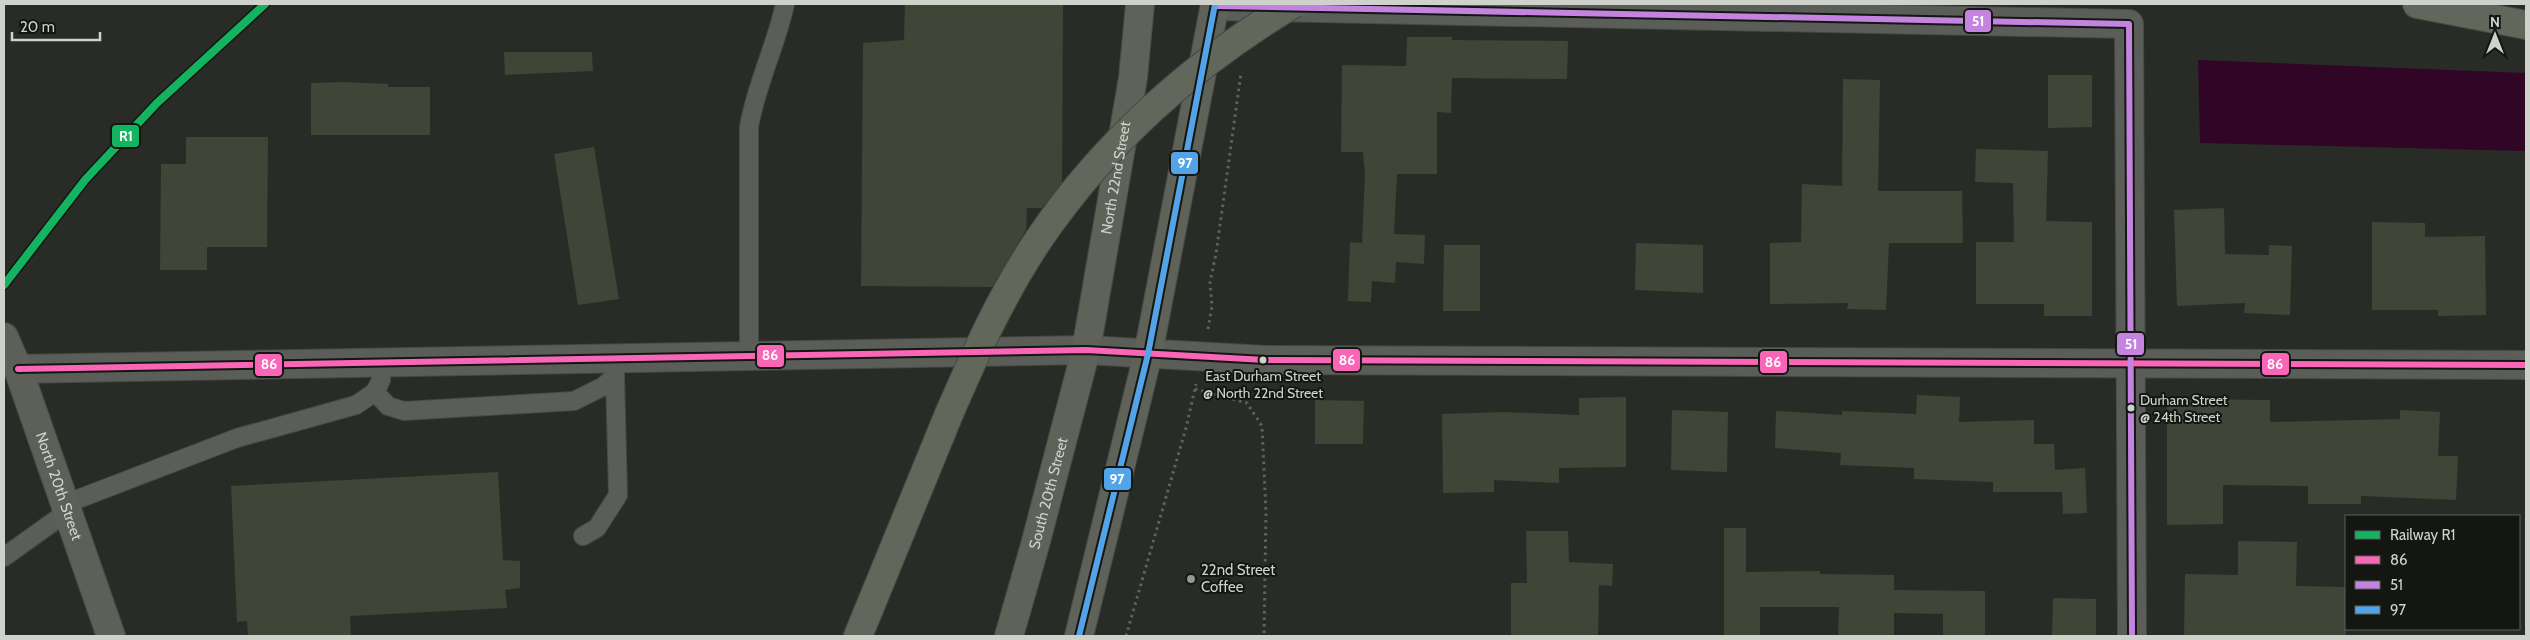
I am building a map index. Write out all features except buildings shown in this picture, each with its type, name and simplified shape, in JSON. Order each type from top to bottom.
[{"type":"highway","points":[[858,636],[949,414],[988,326],[1040,239],[1074,193],[1130,130],[1186,79],[1258,25],[1293,4]]},
{"type":"highway","points":[[2417,4],[2526,25]]},
{"type":"main road","name":"North 22nd Street","points":[[1086,350],[1133,78],[1140,4]]},
{"type":"main road","points":[[1079,636],[1148,354],[1215,5]]},
{"type":"main road","name":"South 20th Street","points":[[1009,636],[1086,350]]},
{"type":"street","points":[[1215,5],[2129,24],[2132,636]]},
{"type":"street","name":"North 20th Street","points":[[4,337],[18,369],[111,636]]},
{"type":"street","points":[[18,369],[382,362],[615,367],[748,356],[1086,350],[1201,358],[1265,360],[2526,366]]},
{"type":"lane","points":[[748,356],[749,127],[752,109],[779,33],[785,4]]},
{"type":"lane","points":[[4,557],[66,508],[237,438],[356,405],[375,392],[381,380],[382,362]]},
{"type":"lane","points":[[375,392],[388,406],[404,411],[574,402],[604,386],[615,367]]},
{"type":"lane","points":[[583,536],[597,528],[618,495],[615,367]]},
{"type":"path","points":[[1126,636],[1195,389],[1211,313],[1210,282],[1216,254],[1242,67]]},
{"type":"path","points":[[1195,389],[1247,403],[1262,426],[1266,513],[1264,636]]},
{"type":"shaded area","points":[[2198,60],[2526,73],[2526,151],[2200,143]]},
{"type":"rail line","name":"R1","points":[[4,285],[85,180],[157,103],[265,4]]},
{"type":"transit line","name":"97","points":[[1079,636],[1148,354],[1215,4]]},
{"type":"transit line","name":"51","points":[[1215,6],[2129,24],[2132,636]]},
{"type":"transit line","name":"86","points":[[18,369],[1086,350],[1265,360],[2526,365]]},
{"type":"place","name":"East Durham Street @ North 22nd Street","points":[[1263,360]]},
{"type":"place","name":"Durham Street @ 24th Street","points":[[2131,408]]},
{"type":"place","name":"22nd Street Coffee","points":[[1191,579]]}]
